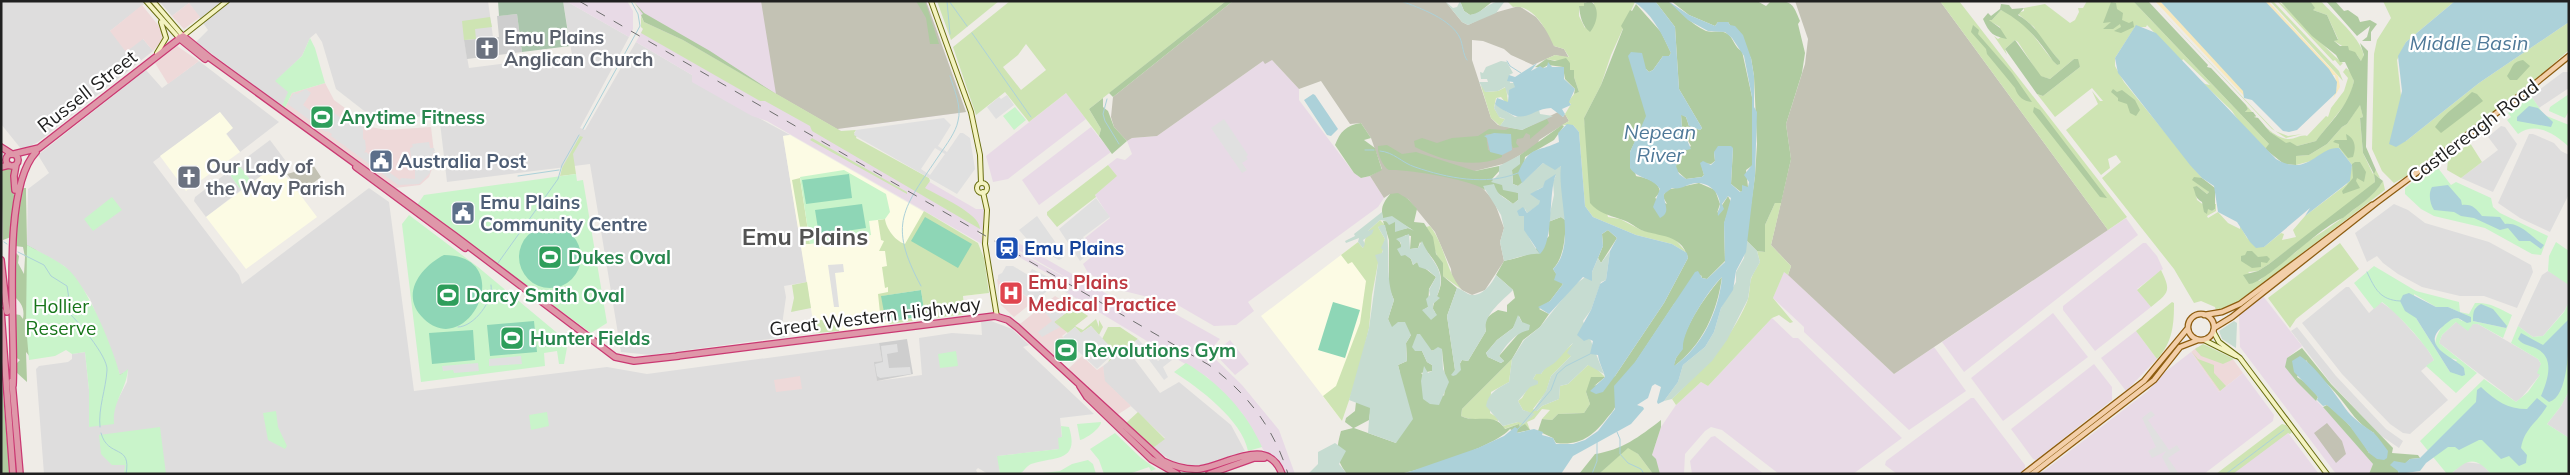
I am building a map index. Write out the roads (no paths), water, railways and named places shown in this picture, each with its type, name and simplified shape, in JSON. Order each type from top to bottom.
[{"type":"highway","name":"Russell Street","points":[[17,163],[37,150],[181,37]]},
{"type":"highway","name":"Great Western Highway","points":[[181,37],[203,58],[250,88],[342,155],[398,200],[454,241],[478,255],[614,354],[637,358],[679,356],[984,316],[997,317],[1014,324],[1152,453],[1169,464],[1182,468],[1200,469],[1255,453],[1272,459],[1281,474]]},
{"type":"highway","points":[[1,147],[18,157],[14,176],[16,196],[10,312],[13,474]]},
{"type":"highway","name":"Russell Street","points":[[13,154],[37,150]]},
{"type":"highway","points":[[16,196],[24,167],[37,150]]},
{"type":"highway","points":[[4,164],[13,154]]},
{"type":"highway","points":[[4,164],[17,163]]},
{"type":"highway","points":[[1,260],[10,385]]},
{"type":"highway","points":[[1,311],[20,474]]},
{"type":"highway","points":[[1,346],[10,385]]},
{"type":"highway","name":"Great Western Highway","points":[[1079,386],[1087,397],[1151,459],[1177,474]]},
{"type":"highway","name":"Great Western Highway","points":[[1209,474],[1259,457],[1272,462],[1281,474]]},
{"type":"main road","name":"Great Western Highway","points":[[146,1],[159,18],[181,37]]},
{"type":"main road","name":"Great Western Highway","points":[[153,1],[181,37]]},
{"type":"main road","name":"Russell Street","points":[[181,37],[227,1]]},
{"type":"main road","points":[[931,1],[971,112],[980,155],[981,183],[977,188],[983,192],[987,215],[985,244],[997,317]]},
{"type":"main road","name":"Russell Street","points":[[155,57],[166,36],[159,18]]},
{"type":"main road","name":"Castlereagh Road","points":[[2213,330],[2376,203],[2532,87],[2569,56]]},
{"type":"main road","name":"Castlereagh Road","points":[[2204,315],[2222,312],[2240,304],[2366,208],[2376,203]]},
{"type":"main road","points":[[2024,474],[2144,381],[2188,328],[2193,317],[2204,315],[2212,322],[2213,330],[2219,342],[2238,356],[2327,474]]},
{"type":"main road","points":[[2188,328],[2191,335],[2238,356]]},
{"type":"main road","points":[[2032,474],[2154,380],[2180,347],[2201,340],[2213,330]]},
{"type":"water","name":"Nepean River","points":[[1632,1],[1655,1],[1675,27],[1679,89],[1702,128],[1700,130],[1689,126],[1686,117],[1681,115],[1682,129],[1691,149],[1683,151],[1676,166],[1679,174],[1686,179],[1702,177],[1704,175],[1700,163],[1703,161],[1711,165],[1715,161],[1714,152],[1718,146],[1731,146],[1733,148],[1731,184],[1740,192],[1742,191],[1742,185],[1748,187],[1749,182],[1744,175],[1752,165],[1752,97],[1744,56],[1732,38],[1725,32],[1708,31],[1688,20],[1668,1],[1689,15],[1715,26],[1718,22],[1728,22],[1730,25],[1735,26],[1743,35],[1751,58],[1754,76],[1754,107],[1757,112],[1755,176],[1746,252],[1736,271],[1733,290],[1721,308],[1714,332],[1705,347],[1683,365],[1678,382],[1664,401],[1658,404],[1661,387],[1655,384],[1652,386],[1648,398],[1637,405],[1644,409],[1631,424],[1573,456],[1561,474],[1403,474],[1478,448],[1504,436],[1515,427],[1518,429],[1517,433],[1534,429],[1543,432],[1542,435],[1553,438],[1556,444],[1573,444],[1585,440],[1598,431],[1615,409],[1614,386],[1635,362],[1695,272],[1698,271],[1702,278],[1707,279],[1725,262],[1724,223],[1731,198],[1728,196],[1722,204],[1724,209],[1718,216],[1720,206],[1718,196],[1709,186],[1696,183],[1672,188],[1664,194],[1666,213],[1660,218],[1653,207],[1660,189],[1653,182],[1633,172],[1630,168],[1630,152],[1646,116],[1628,56],[1631,52],[1642,53],[1646,69],[1649,72],[1653,70],[1663,56],[1669,56],[1671,53],[1655,24],[1639,5]],"holes":[[[1722,277],[1713,315],[1701,338],[1693,349],[1674,366],[1676,358],[1683,349],[1686,332],[1691,322],[1703,301]]]},
{"type":"water","points":[[2160,1],[2265,1],[2329,69],[2337,82],[2336,93],[2297,130],[2283,131],[2252,100],[2244,98],[2243,91]]},
{"type":"water","name":"Middle Basin","points":[[2455,1],[2569,1],[2569,22],[2479,83],[2406,141],[2396,147],[2389,144],[2402,91],[2398,56],[2406,42]]},
{"type":"water","points":[[2136,25],[2156,33],[2276,159],[2287,164],[2296,165],[2312,160],[2332,149],[2339,148],[2352,165],[2350,181],[2305,216],[2310,208],[2264,247],[2256,248],[2237,222],[2218,212],[2214,186],[2202,178],[2190,165],[2118,73],[2115,58]]},
{"type":"water","points":[[1548,62],[1552,67],[1564,67],[1564,79],[1575,89],[1569,102],[1571,105],[1562,109],[1565,114],[1563,117],[1551,108],[1520,117],[1495,104],[1497,98],[1508,102],[1509,90],[1515,87],[1513,82],[1507,81],[1509,75],[1515,77],[1537,63],[1531,71],[1540,66],[1543,68],[1547,67]]},
{"type":"water","points":[[1313,94],[1338,129],[1331,136],[1327,135],[1304,100]]},
{"type":"water","points":[[2529,106],[2538,108],[2553,122],[2551,127],[2517,121],[2517,117]]},
{"type":"water","points":[[1567,124],[1573,125],[1579,132],[1585,206],[1593,217],[1636,235],[1672,244],[1687,253],[1688,258],[1664,303],[1615,376],[1603,392],[1596,394],[1590,391],[1605,377],[1598,355],[1590,354],[1593,341],[1589,339],[1584,341],[1577,335],[1591,310],[1600,284],[1606,280],[1610,251],[1617,238],[1608,230],[1602,234],[1603,246],[1592,272],[1592,281],[1583,277],[1549,314],[1538,307],[1550,301],[1563,284],[1554,280],[1556,274],[1553,269],[1560,259],[1564,247],[1561,166],[1555,170],[1543,163],[1522,183],[1518,173],[1530,154],[1559,142],[1558,133]]},
{"type":"water","points":[[1494,133],[1511,134],[1512,150],[1502,155],[1490,152],[1487,138],[1484,136]]},
{"type":"water","points":[[1556,174],[1547,239],[1540,254],[1524,230],[1524,216],[1519,216],[1517,211],[1523,207],[1527,213],[1539,204],[1540,201],[1530,194],[1543,187],[1545,181]]},
{"type":"water","points":[[2448,185],[2461,200],[2462,205],[2472,206],[2482,216],[2500,217],[2505,224],[2516,225],[2544,245],[2541,249],[2530,241],[2519,241],[2508,228],[2500,230],[2474,218],[2461,216],[2454,212],[2434,210],[2430,199],[2432,187]]},
{"type":"water","points":[[2409,293],[2436,307],[2448,307],[2471,317],[2471,322],[2467,323],[2458,318],[2449,321],[2436,335],[2435,341],[2441,351],[2464,368],[2465,375],[2462,376],[2450,372],[2416,318],[2405,311],[2400,301],[2403,295]]},
{"type":"water","points":[[2481,304],[2493,309],[2507,326],[2506,328],[2473,321],[2474,311]]},
{"type":"water","points":[[2569,319],[2565,378],[2556,398],[2549,402],[2541,396],[2548,372],[2547,359],[2539,350],[2522,343],[2518,339],[2521,333],[2543,345]]},
{"type":"water","points":[[2300,356],[2318,373],[2351,415],[2376,435],[2388,451],[2387,458],[2384,460],[2377,459],[2369,453],[2349,425],[2327,405],[2323,406],[2317,400],[2318,397],[2294,372],[2292,361]]},
{"type":"water","points":[[2481,387],[2497,400],[2513,408],[2527,409],[2537,398],[2547,406],[2525,435],[2521,448],[2527,455],[2526,463],[2519,466],[2509,456],[2501,459],[2482,440],[2479,440],[2459,450],[2455,447],[2448,447],[2426,463],[2420,471],[2399,474],[2390,465],[2394,461],[2405,463],[2410,459],[2420,458],[2476,402],[2477,390]]},
{"type":"waterway","points":[[583,129],[640,26],[638,14],[631,1]]},
{"type":"waterway","points":[[947,1],[950,34]]},
{"type":"waterway","points":[[949,1],[967,26]]},
{"type":"waterway","points":[[1401,1],[1434,15],[1450,25],[1460,38],[1467,60]]},
{"type":"waterway","points":[[972,33],[1031,117]]},
{"type":"waterway","points":[[1507,61],[1510,66],[1521,73]]},
{"type":"waterway","points":[[921,286],[904,247],[902,231],[909,203],[957,125],[959,116],[958,104],[950,76]]},
{"type":"waterway","points":[[1107,99],[1103,114],[1105,121],[1119,144]]},
{"type":"waterway","points":[[498,263],[558,179],[562,165],[579,135]]},
{"type":"waterway","points":[[1365,150],[1374,150]]},
{"type":"waterway","points":[[1380,151],[1390,153],[1415,167],[1453,177],[1480,180],[1506,177],[1518,173]]},
{"type":"waterway","points":[[518,176],[559,170]]},
{"type":"waterway","points":[[18,252],[44,265],[51,276],[67,286],[69,299],[66,310],[84,329],[106,364],[107,370],[100,413],[100,427]]},
{"type":"waterway","points":[[2367,272],[2373,284],[2383,296],[2400,301]]},
{"type":"waterway","points":[[458,327],[470,323],[482,312],[489,298],[491,285]]},
{"type":"waterway","points":[[1518,429],[1551,390],[1557,374],[1566,366],[1590,354]]},
{"type":"waterway","points":[[2226,474],[2284,430]]},
{"type":"waterway","points":[[1617,432],[1620,439],[1620,454],[1628,463],[1641,469],[1644,474]]},
{"type":"waterway","points":[[101,433],[104,441],[126,458],[126,474]]},
{"type":"waterway","points":[[1592,474],[1597,461],[1597,441]]},
{"type":"railway","points":[[579,1],[1209,365],[1235,387],[1258,413],[1275,442],[1288,474]]},
{"type":"place","name":"Emu Plains Anglican Church","points":[[487,48]]},
{"type":"place","name":"Anytime Fitness","points":[[322,117]]},
{"type":"place","name":"Australia Post","points":[[381,161]]},
{"type":"place","name":"Our Lady of the Way Parish","points":[[189,177]]},
{"type":"place","name":"Emu Plains Community Centre","points":[[463,213]]},
{"type":"place","name":"Emu Plains","points":[[1007,248]]},
{"type":"place","name":"Dukes Oval","points":[[550,257]]},
{"type":"place","name":"Emu Plains Medical Practice","points":[[1011,293]]},
{"type":"place","name":"Darcy Smith Oval","points":[[448,295]]},
{"type":"place","name":"Hunter Fields","points":[[512,338]]},
{"type":"place","name":"Revolutions Gym","points":[[1066,350]]},
{"type":"district","name":"Emu Plains","points":[[805,236]]},
{"type":"park label","name":"Hollier Reserve","points":[[61,317]]}]
